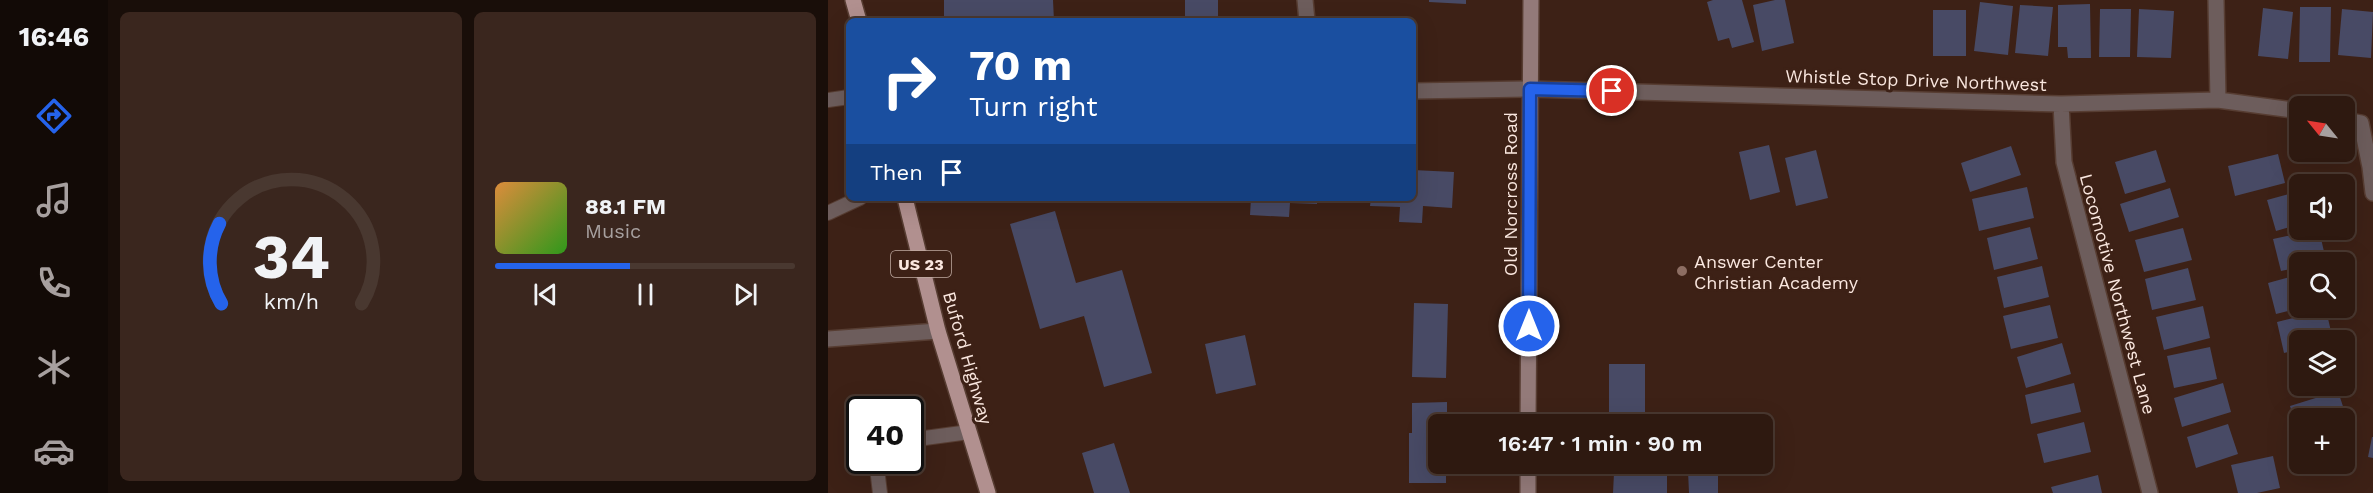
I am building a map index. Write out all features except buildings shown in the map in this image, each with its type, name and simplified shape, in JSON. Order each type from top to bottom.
[{"type":"main road","points":[[853,0],[858,18]]},
{"type":"main road","name":"Buford Highway","points":[[906,201],[938,331],[988,493]]},
{"type":"street","points":[[1305,0],[1306,18]]},
{"type":"street","name":"Old Norcross Road","points":[[1528,414],[1532,0]]},
{"type":"street","points":[[2216,0],[2218,100]]},
{"type":"street","name":"Whistle Stop Drive Northwest","points":[[1416,91],[1530,89],[2061,104],[2218,100],[2289,110]]},
{"type":"street","name":"Locomotive Northwest Lane","points":[[2061,104],[2064,162],[2150,493]]},
{"type":"street","points":[[2355,122],[2361,123],[2373,193]]},
{"type":"street","points":[[828,339],[938,331]]},
{"type":"street","points":[[1528,474],[1528,493]]},
{"type":"lane","points":[[828,100],[846,97]]},
{"type":"lane","points":[[828,213],[854,201]]},
{"type":"lane","points":[[924,438],[969,432]]},
{"type":"lane","points":[[878,474],[880,493]]},
{"type":"place","name":"Answer Center Christian Academy","points":[[1682,271]]},
{"type":"route","points":[[1529,326],[1530,89],[1612,91]]}]
